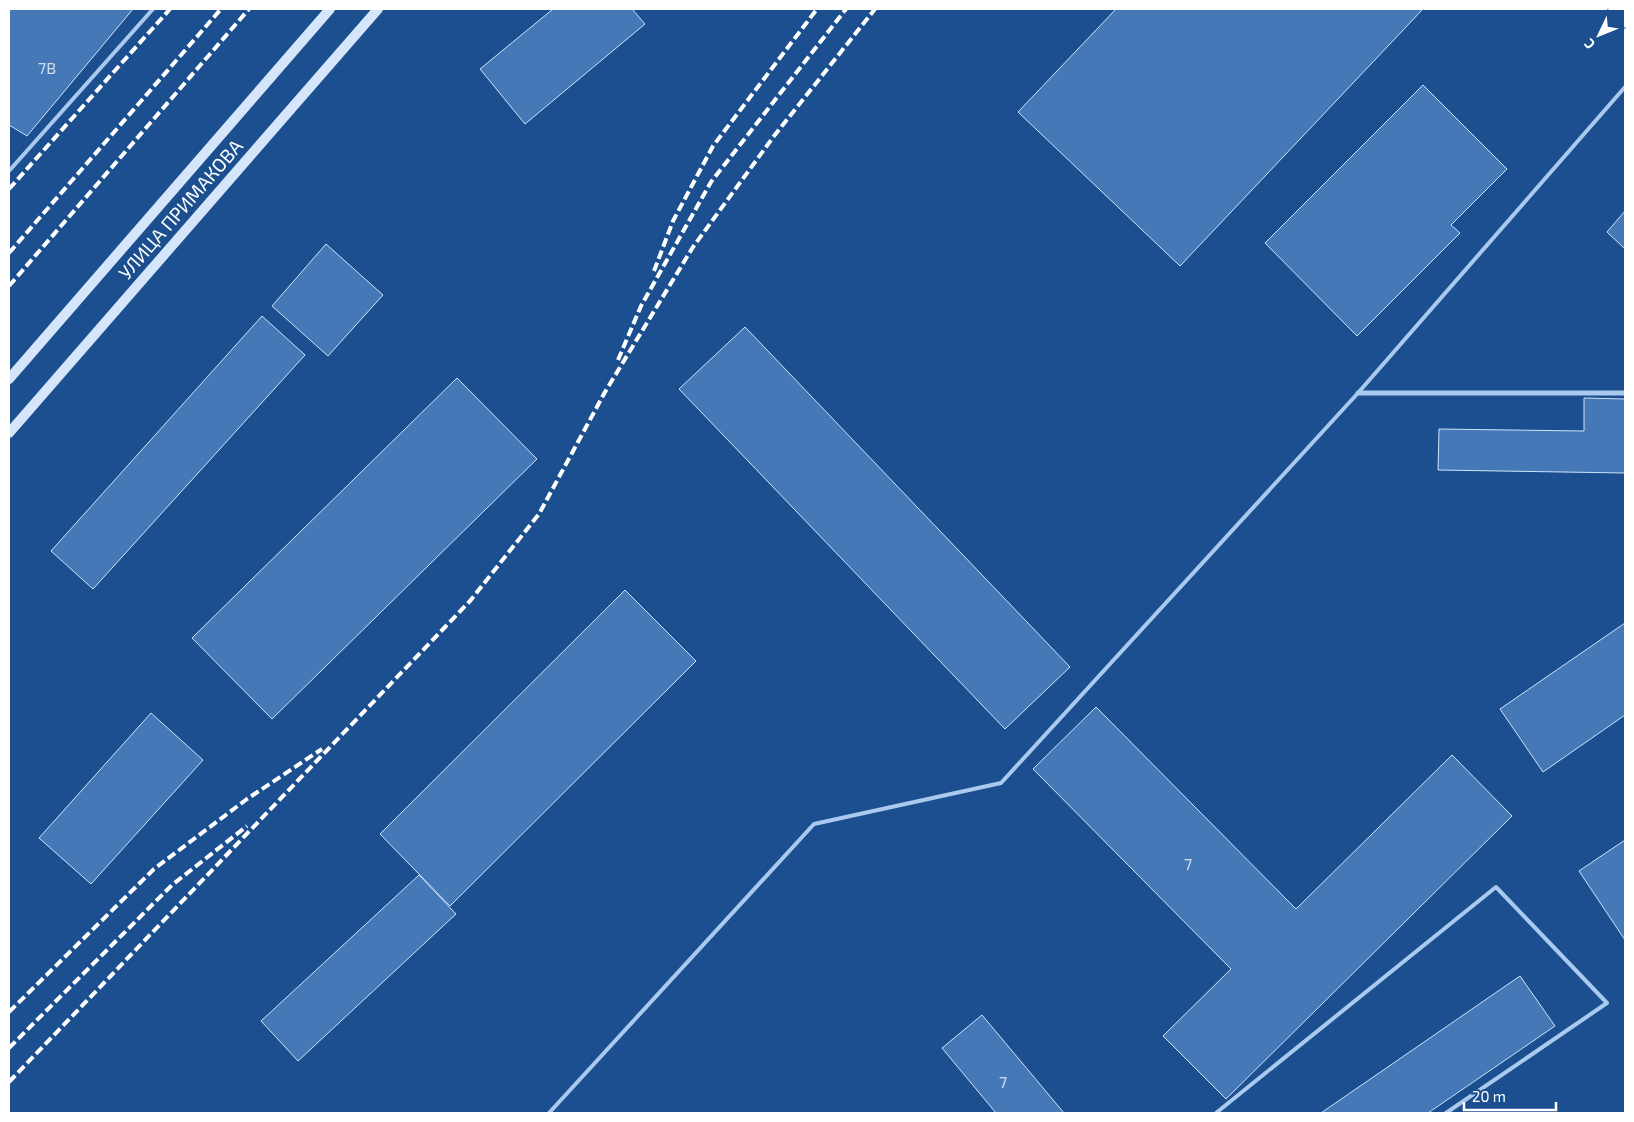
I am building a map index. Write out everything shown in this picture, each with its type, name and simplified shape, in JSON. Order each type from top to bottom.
[{"type":"main road","name":"УЛИЦА ПРИМАКОВА","points":[[9,379],[330,9]]},
{"type":"main road","name":"УЛИЦА ПРИМАКОВА","points":[[9,433],[378,9]]},
{"type":"street","points":[[1358,393],[1625,393]]},
{"type":"lane","points":[[9,171],[152,9]]},
{"type":"lane","points":[[549,1113],[814,824],[1000,783],[1358,393],[1625,87]]},
{"type":"lane","points":[[1216,1113],[1496,887],[1608,1003],[1446,1113]]},
{"type":"building","points":[[9,9],[133,9],[27,136],[9,125]]},
{"type":"building","points":[[553,9],[632,9],[645,24],[525,124],[480,69]]},
{"type":"building","points":[[1116,9],[1423,9],[1180,266],[1018,112]]},
{"type":"building","points":[[1423,85],[1507,169],[1451,225],[1460,233],[1357,336],[1265,243]]},
{"type":"building","points":[[1625,211],[1625,249],[1607,232]]},
{"type":"building","points":[[326,244],[383,295],[328,356],[272,306]]},
{"type":"building","points":[[262,316],[305,355],[93,589],[51,551]]},
{"type":"building","points":[[745,327],[1070,667],[1005,729],[679,389]]},
{"type":"building","points":[[457,378],[537,459],[272,719],[192,638]]},
{"type":"building","points":[[1584,398],[1625,399],[1625,473],[1438,470],[1439,429],[1584,431]]},
{"type":"building","points":[[625,590],[696,661],[450,906],[380,834]]},
{"type":"building","points":[[1625,623],[1625,715],[1543,772],[1500,709]]},
{"type":"building","points":[[1096,707],[1296,909],[1452,755],[1512,816],[1226,1099],[1163,1036],[1231,969],[1033,769]]},
{"type":"building","points":[[151,713],[203,760],[91,884],[39,838]]},
{"type":"building","points":[[1625,840],[1625,940],[1579,871]]},
{"type":"building","points":[[419,875],[456,914],[298,1061],[261,1021]]},
{"type":"building","points":[[1520,976],[1555,1026],[1428,1113],[1321,1113]]},
{"type":"building","points":[[982,1015],[1064,1113],[996,1113],[942,1048]]},
{"type":"railway","points":[[9,189],[170,9]]},
{"type":"railway","points":[[9,253],[221,9]]},
{"type":"railway","points":[[9,286],[249,9]]},
{"type":"railway","points":[[654,271],[673,221],[713,146],[817,9]]},
{"type":"railway","points":[[618,360],[641,306],[711,182],[846,9]]},
{"type":"railway","points":[[9,1082],[470,601],[539,514],[605,392],[693,247],[774,136],[875,9]]},
{"type":"railway","points":[[9,1012],[154,869],[247,799],[322,749]]},
{"type":"railway","points":[[9,1048],[172,885],[247,826]]}]
